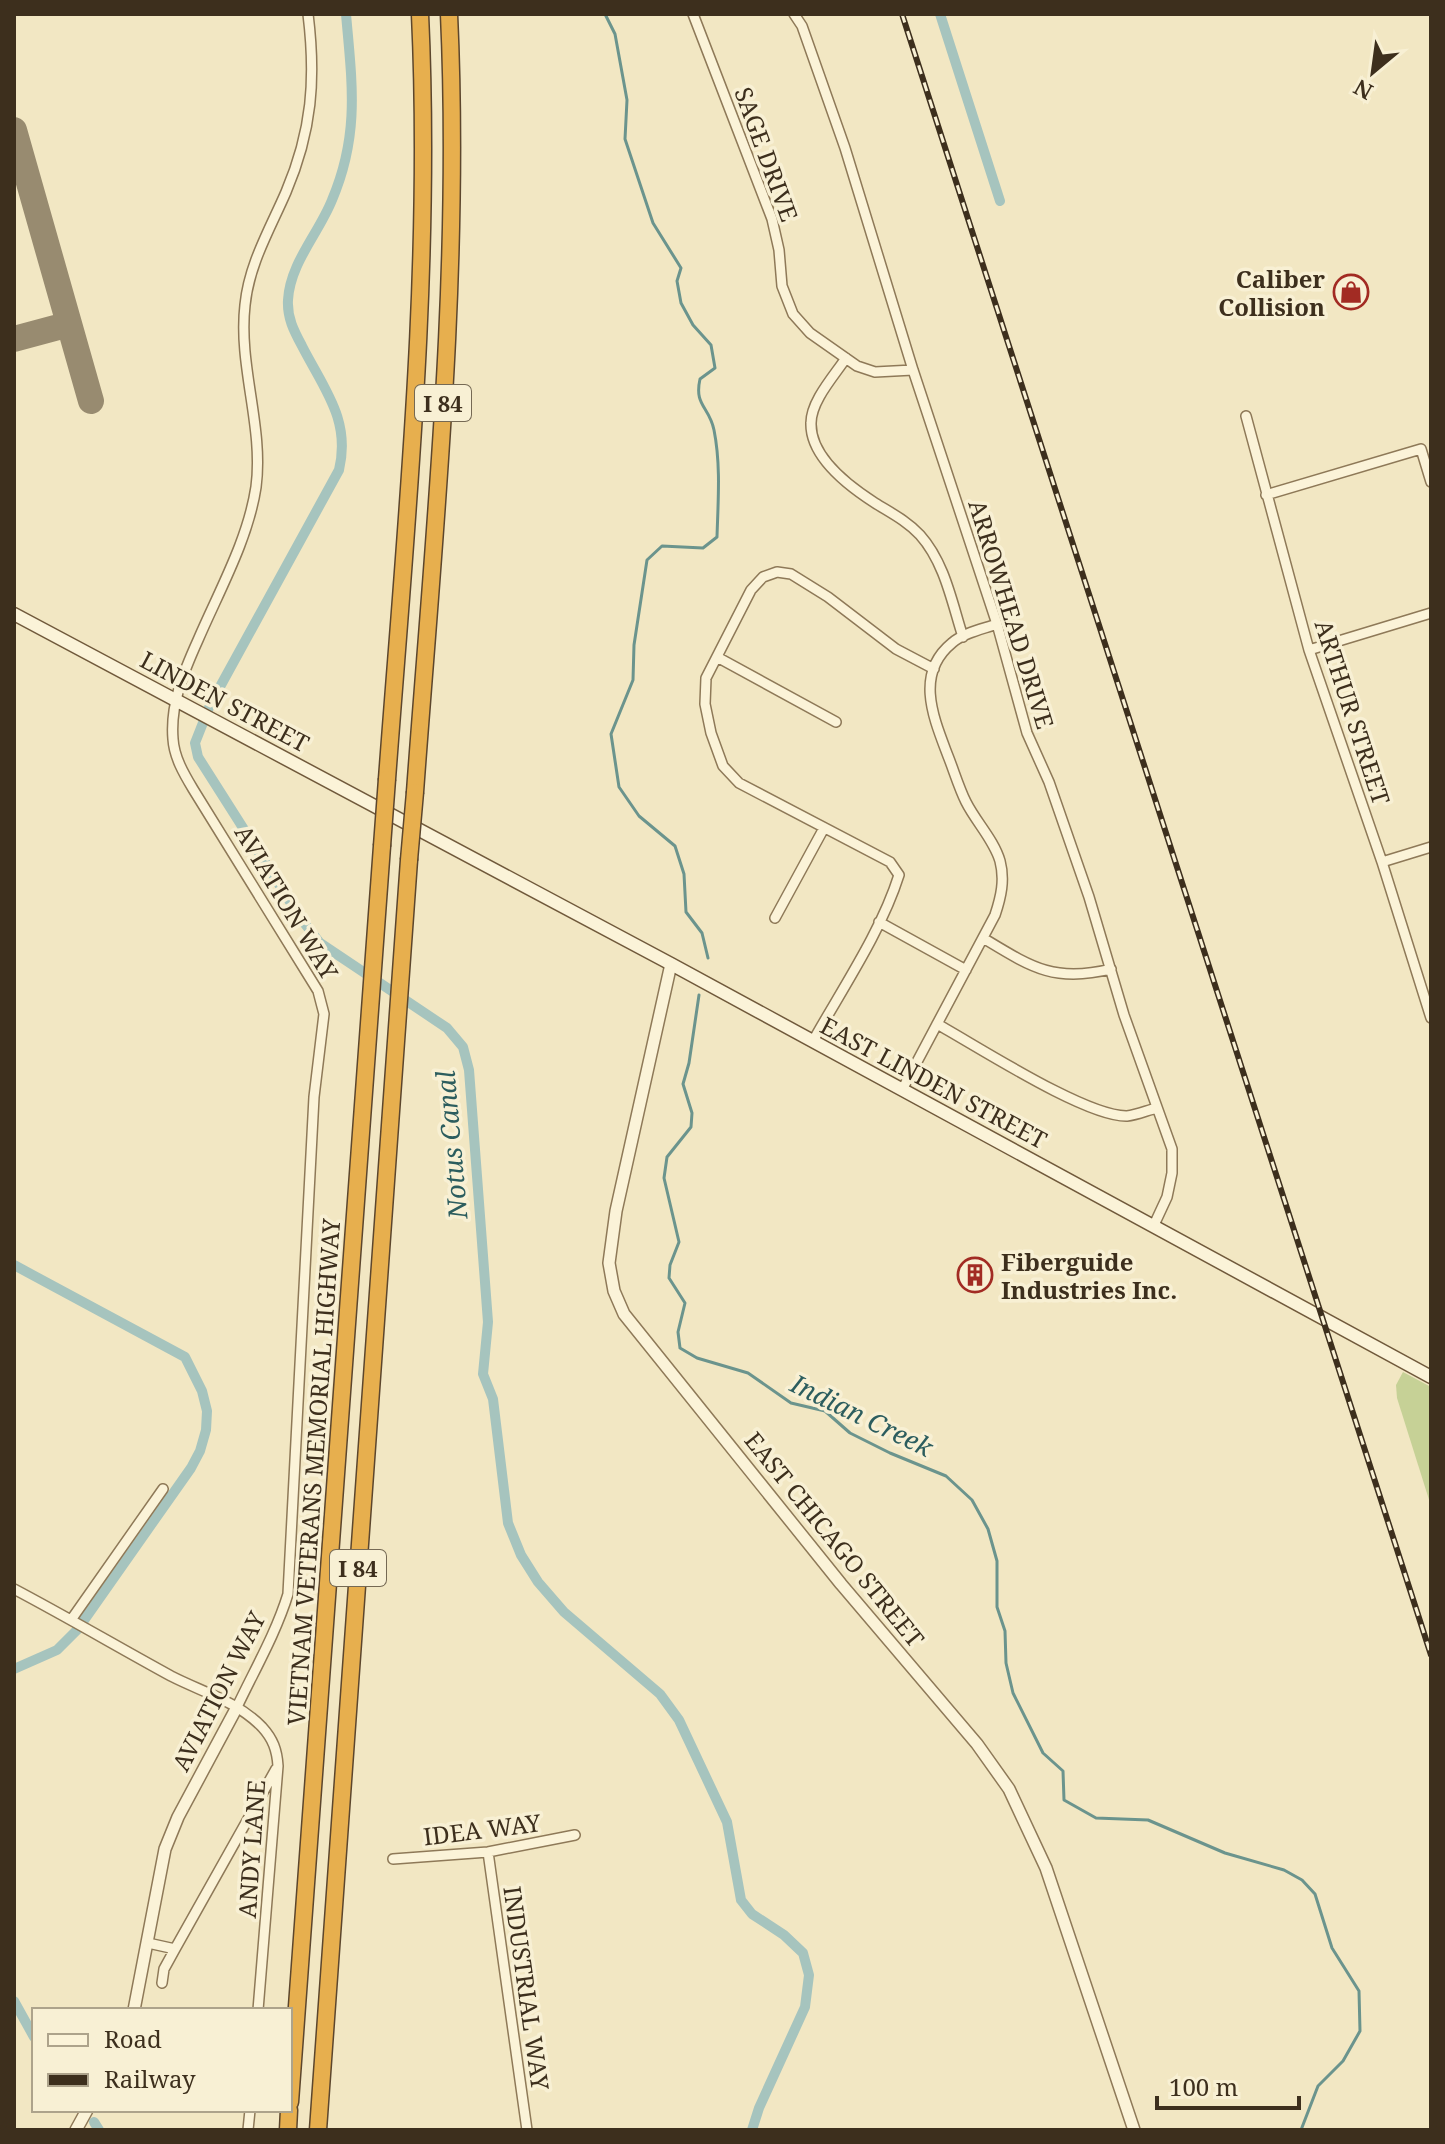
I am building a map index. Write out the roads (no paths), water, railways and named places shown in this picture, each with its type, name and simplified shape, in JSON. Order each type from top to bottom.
[{"type":"highway","name":"VIETNAM VETERANS MEMORIAL HIGHWAY","points":[[292,2075],[423,262],[424,105],[420,14]]},
{"type":"highway","name":"I 84","points":[[318,2130],[442,431],[453,235],[453,102],[449,14]]},
{"type":"main road","name":"LINDEN STREET","points":[[14,614],[416,827]]},
{"type":"main road","name":"EAST LINDEN STREET","points":[[416,827],[1431,1377]]},
{"type":"street","name":"AVIATION WAY","points":[[134,2008],[165,1849],[178,1817],[278,1626],[288,1594],[313,1113],[324,1014],[318,991],[301,961],[184,772],[173,739],[179,684],[236,554],[250,515],[256,485],[256,447],[244,334],[245,305],[261,243],[286,193],[307,133],[313,52],[308,14]]},
{"type":"street","name":"ARROWHEAD DRIVE","points":[[794,14],[802,26],[845,148],[913,370],[997,624],[1027,733],[1049,782],[1172,1149],[1172,1173],[1167,1197],[1154,1225]]},
{"type":"street","name":"SAGE DRIVE","points":[[697,15],[772,219],[782,286],[793,314],[810,333],[846,358],[875,372],[913,370]]},
{"type":"street","points":[[846,358],[816,405],[811,422],[814,442],[847,483],[901,518],[921,536],[939,562],[963,637]]},
{"type":"street","name":"ARTHUR STREET","points":[[1246,416],[1309,650],[1382,862],[1431,1018]]},
{"type":"street","points":[[1266,495],[1421,449],[1431,482]]},
{"type":"street","points":[[813,1041],[879,922],[899,875],[890,862],[739,783],[723,766],[711,733],[705,704],[706,678],[751,590],[763,577],[777,572],[791,574],[803,581],[889,644],[934,669]]},
{"type":"street","points":[[1309,650],[1431,613]]},
{"type":"street","points":[[902,1090],[1002,896],[1003,878],[999,858],[966,803],[934,720],[929,698],[939,656],[954,641],[997,624]]},
{"type":"street","points":[[717,657],[836,722]]},
{"type":"street","points":[[775,918],[824,828]]},
{"type":"street","points":[[1382,862],[1431,847]]},
{"type":"street","points":[[879,922],[966,970]]},
{"type":"street","points":[[983,938],[1027,963],[1056,974],[1082,976],[1111,969]]},
{"type":"street","name":"EAST CHICAGO STREET","points":[[671,964],[616,1211],[609,1263],[622,1312],[841,1584],[977,1744],[1009,1789],[1046,1868],[1134,2130]]},
{"type":"street","points":[[937,1024],[1076,1101],[1103,1112],[1129,1116],[1157,1108]]},
{"type":"street","points":[[71,1620],[163,1489]]},
{"type":"street","name":"ANDY LANE","points":[[14,1589],[175,1678],[237,1707],[262,1727],[272,1741],[278,1766],[258,2008]]},
{"type":"street","points":[[162,1983],[164,1969],[278,1766]]},
{"type":"street","name":"IDEA WAY","points":[[393,1859],[488,1852],[575,1835]]},
{"type":"street","name":"INDUSTRIAL WAY","points":[[488,1852],[527,2130]]},
{"type":"street","points":[[148,1943],[175,1949]]},
{"type":"street","points":[[76,2130],[86,2112]]},
{"type":"waterway","name":"Notus Canal","points":[[346,14],[352,108],[347,153],[332,200],[294,273],[288,300],[294,330],[327,391],[338,420],[342,452],[339,470],[210,705],[195,743],[198,757],[301,919],[320,943],[447,1028],[463,1047],[469,1070],[488,1322],[483,1374],[493,1399],[508,1523],[521,1555],[538,1582],[564,1612],[660,1694],[679,1720],[727,1822],[741,1900],[752,1914],[784,1935],[803,1953],[809,1975],[805,2007],[752,2130]]},
{"type":"waterway","name":"Indian Creek","points":[[605,14],[615,34],[627,100],[625,139],[653,223],[681,268],[677,281],[681,303],[693,325],[711,345],[715,368],[700,379],[699,395],[712,422],[718,457],[717,537],[703,548],[662,546],[647,560],[634,645],[633,680],[611,734],[619,787],[639,816],[675,846],[684,874],[686,912],[702,933],[708,958]]},
{"type":"waterway","points":[[940,14],[1000,201]]},
{"type":"waterway","name":"Indian Creek","points":[[699,995],[683,1084],[692,1113],[691,1127],[667,1157],[664,1178],[679,1242],[670,1265],[669,1278],[685,1303],[678,1332],[680,1348],[697,1358],[748,1373],[791,1403],[825,1411],[850,1433],[946,1476],[972,1500],[988,1529],[997,1561],[997,1607],[1005,1631],[1006,1663],[1013,1693],[1043,1753],[1063,1771],[1064,1800],[1096,1818],[1148,1820],[1225,1853],[1284,1870],[1302,1880],[1315,1894],[1332,1948],[1359,1991],[1360,2031],[1343,2061],[1318,2086],[1301,2130]]},
{"type":"waterway","points":[[14,1265],[185,1357],[202,1391],[207,1411],[206,1430],[191,1468],[82,1623]]},
{"type":"waterway","points":[[14,1669],[57,1650],[78,1629]]},
{"type":"waterway","points":[[14,2001],[32,2033]]},
{"type":"waterway","points":[[94,2122],[99,2130]]},
{"type":"railway","points":[[902,14],[1431,1655]]},
{"type":"place","name":"Caliber Collision","points":[[1351,292]]},
{"type":"place","name":"Fiberguide Industries Inc.","points":[[975,1275]]}]
